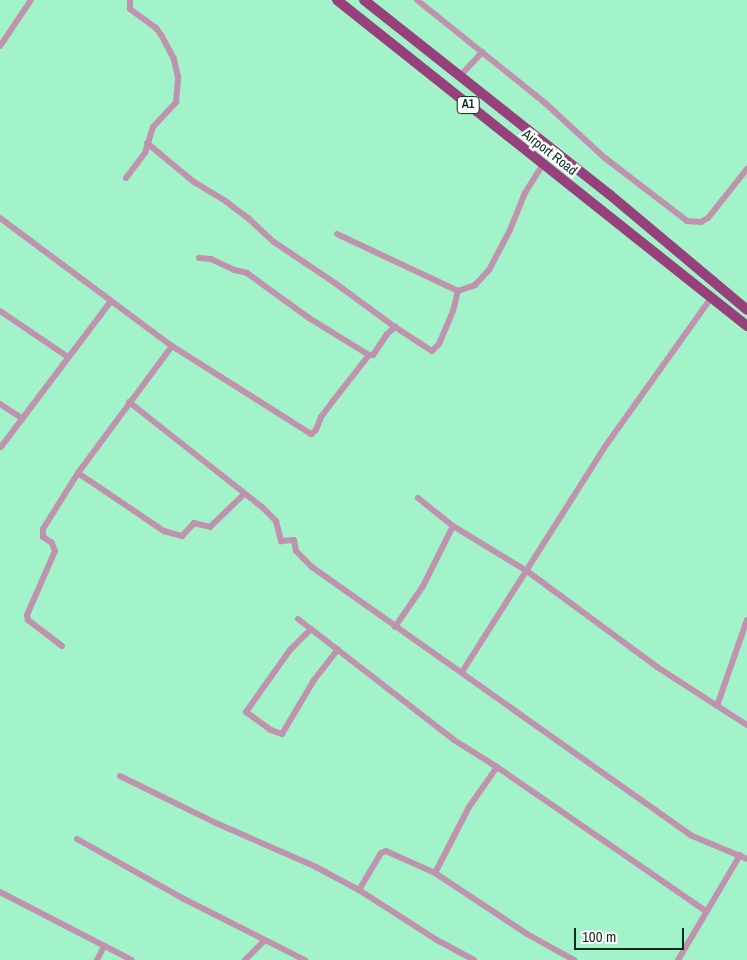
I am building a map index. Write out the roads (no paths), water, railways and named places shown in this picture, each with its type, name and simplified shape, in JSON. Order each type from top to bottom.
[{"type":"highway","name":"Airport Road","points":[[337,0],[747,326]]},
{"type":"highway","name":"Airport Road","points":[[364,0],[609,194],[747,310]]},
{"type":"street","points":[[0,46],[31,0]]},
{"type":"street","points":[[126,178],[145,153],[153,127],[176,102],[178,78],[174,59],[162,36],[156,28],[130,9],[130,0]]},
{"type":"street","points":[[417,0],[544,102],[605,158],[687,221],[702,222],[708,218],[747,169]]},
{"type":"street","points":[[460,76],[482,52]]},
{"type":"street","points":[[147,143],[194,182],[224,200],[248,218],[274,242],[432,351],[439,344],[448,324],[458,290]]},
{"type":"street","points":[[337,234],[458,290],[475,285],[489,270],[510,230],[525,193],[543,164]]},
{"type":"street","points":[[0,218],[172,346],[311,434],[316,430],[321,417],[332,401],[369,355],[373,355],[387,334],[395,327]]},
{"type":"street","points":[[199,258],[211,259],[235,270],[247,273],[309,318],[369,355]]},
{"type":"street","points":[[462,672],[604,448],[711,298]]},
{"type":"street","points":[[1,447],[111,301]]},
{"type":"street","points":[[0,311],[68,357]]},
{"type":"street","points":[[62,646],[28,620],[27,614],[55,551],[52,543],[44,537],[43,529],[78,473],[172,346]]},
{"type":"street","points":[[129,402],[276,521],[281,541],[294,540],[296,551],[312,567],[690,835],[740,854],[747,859]]},
{"type":"street","points":[[0,404],[23,419]]},
{"type":"street","points":[[78,473],[164,531],[182,536],[194,523],[210,527],[244,494]]},
{"type":"street","points":[[418,498],[453,526],[527,571],[657,667],[747,725]]},
{"type":"street","points":[[395,627],[423,586],[453,526]]},
{"type":"street","points":[[298,619],[454,740],[497,767],[706,911]]},
{"type":"street","points":[[717,706],[747,620]]},
{"type":"street","points":[[311,629],[290,650],[246,712],[271,730],[282,734],[314,680],[338,649]]},
{"type":"street","points":[[435,873],[469,807],[497,767]]},
{"type":"street","points":[[120,776],[216,823],[316,867],[359,890],[437,940],[474,960]]},
{"type":"street","points":[[77,839],[264,941],[305,960]]},
{"type":"street","points":[[359,890],[382,853],[386,851],[435,873],[527,934],[574,960]]},
{"type":"street","points":[[678,960],[740,854]]},
{"type":"street","points":[[0,892],[44,912],[132,960]]},
{"type":"street","points":[[245,960],[264,941]]},
{"type":"street","points":[[97,960],[104,946]]}]
